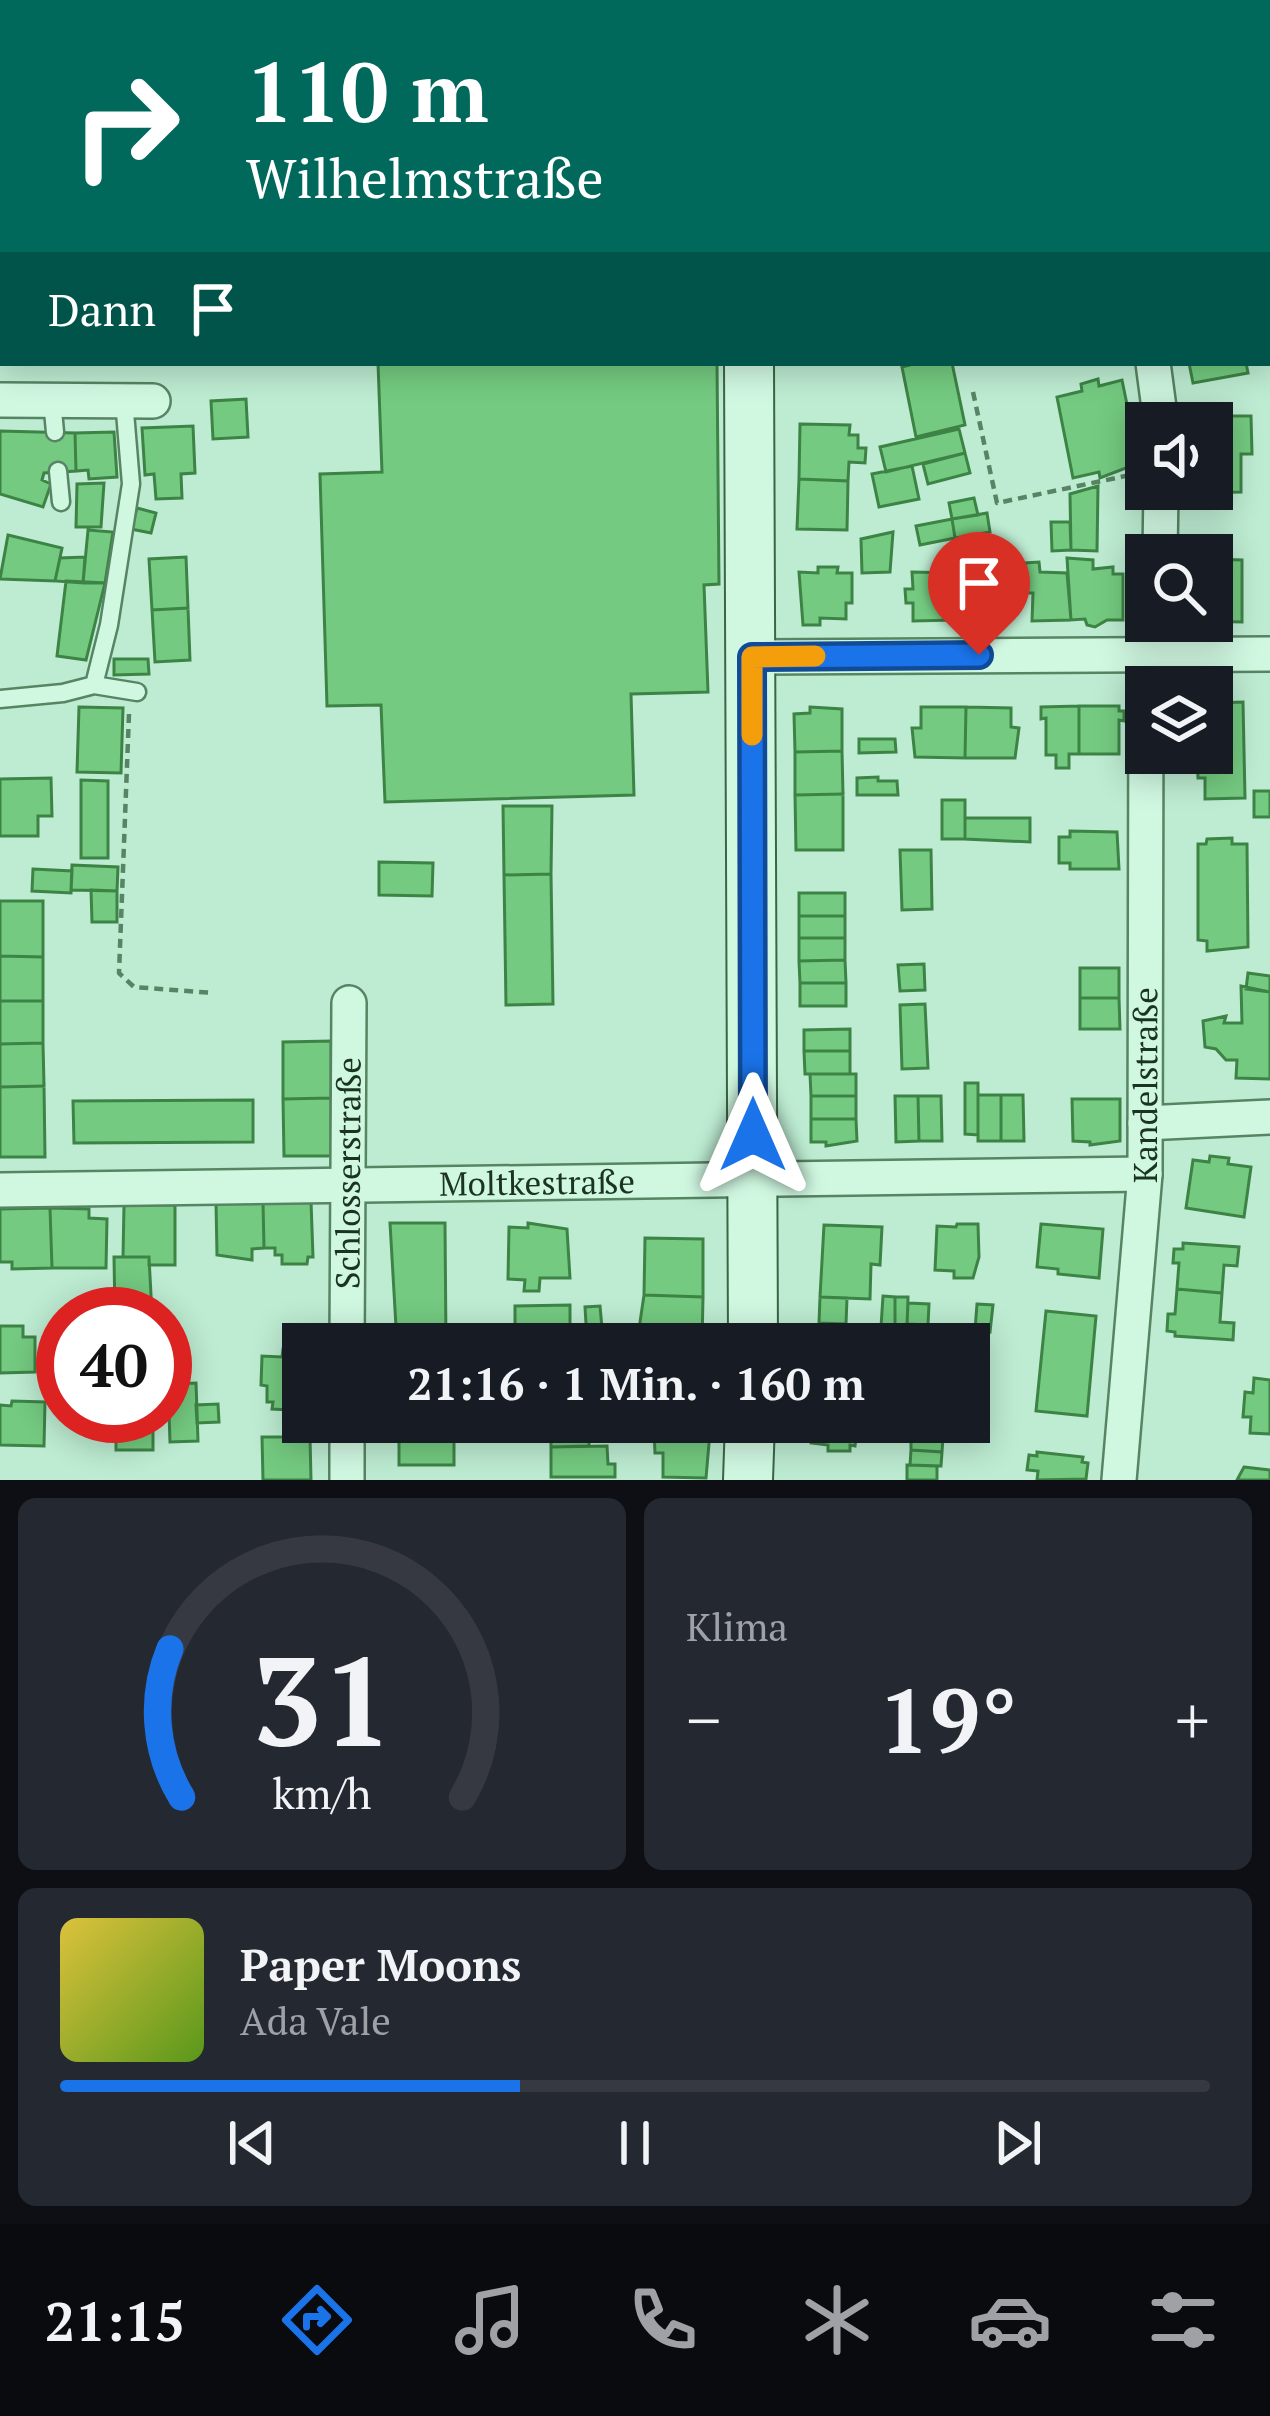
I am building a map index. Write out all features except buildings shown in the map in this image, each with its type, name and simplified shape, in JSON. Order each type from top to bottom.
[{"type":"street","points":[[749,366],[753,1323]]},
{"type":"street","points":[[1153,366],[1159,402]]},
{"type":"street","points":[[0,400],[53,416],[138,400]]},
{"type":"street","points":[[1207,666],[1270,654]]},
{"type":"street","points":[[752,657],[1125,676]]},
{"type":"street","name":"Kandelstraße","points":[[1119,1480],[1144,1174],[1149,774]]},
{"type":"street","name":"Schlosserstraße","points":[[347,1323],[349,1003]]},
{"type":"street","points":[[1145,1123],[1270,1117]]},
{"type":"street","name":"Moltkestraße","points":[[0,1190],[1144,1174]]},
{"type":"street","points":[[347,1443],[347,1480]]},
{"type":"street","points":[[748,1480],[749,1443]]},
{"type":"lane","points":[[94,685],[109,626],[131,484],[138,400]]},
{"type":"lane","points":[[58,471],[61,502]]},
{"type":"lane","points":[[0,700],[94,685],[134,691]]},
{"type":"path","points":[[973,392],[998,503],[1125,476]]},
{"type":"path","points":[[134,691],[119,973],[134,987],[214,993]]},
{"type":"slow traffic","points":[[752,735],[752,657],[815,656]]},
{"type":"route","points":[[753,1135],[752,657],[979,655]]}]
